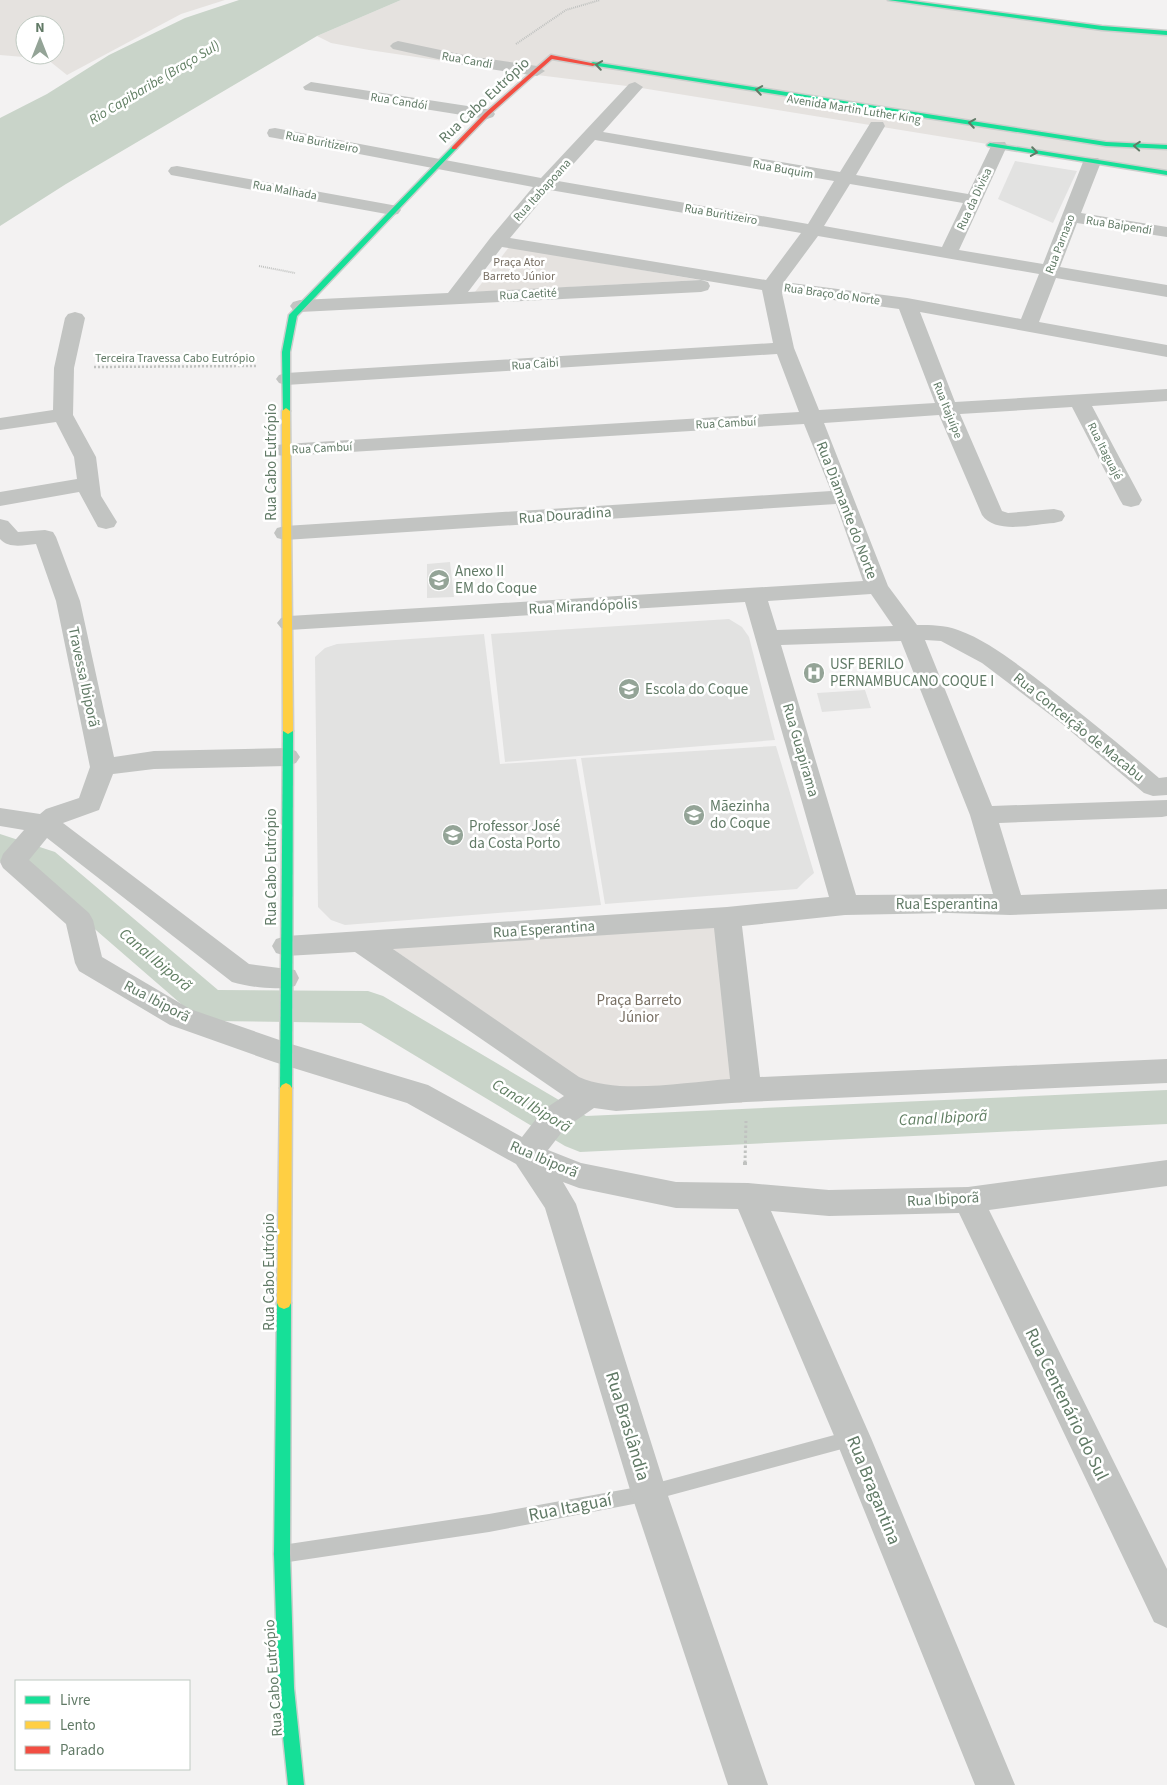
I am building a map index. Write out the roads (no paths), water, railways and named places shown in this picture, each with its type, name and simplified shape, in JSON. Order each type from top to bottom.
[{"type":"street","points":[[891,0],[1102,28],[1167,33]]},
{"type":"street","name":"Rua Candi","points":[[398,46],[469,61],[537,71]]},
{"type":"street","name":"Rua Cabo Eutrópio","points":[[296,1785],[286,1688],[282,1554],[289,623],[285,533],[286,372],[289,326],[293,315],[300,306],[392,210],[487,114],[551,57]]},
{"type":"street","name":"Avenida Martin Luther King","points":[[551,57],[1106,144],[1167,148]]},
{"type":"street","points":[[537,71],[555,74]]},
{"type":"street","points":[[618,84],[640,88]]},
{"type":"street","name":"Rua Candói","points":[[311,87],[487,114]]},
{"type":"street","name":"Rua Itabapoana","points":[[454,298],[497,241],[547,182],[640,88]]},
{"type":"street","points":[[764,285],[813,230],[846,180],[877,126]]},
{"type":"street","name":"Rua Buritizeiro","points":[[275,133],[438,165],[547,182],[1167,291]]},
{"type":"street","name":"Rua Buquim","points":[[593,135],[846,180],[974,200]]},
{"type":"street","points":[[980,143],[1167,174]]},
{"type":"street","name":"Rua da Divisa","points":[[949,252],[999,146]]},
{"type":"street","name":"Rua Parnaso","points":[[1028,326],[1092,162]]},
{"type":"street","name":"Rua Malhada","points":[[177,171],[392,210]]},
{"type":"street","name":"Rua Baipendi","points":[[1070,217],[1167,232]]},
{"type":"street","name":"Rua Braço do Norte","points":[[497,241],[764,285],[907,304],[1167,351]]},
{"type":"street","name":"Rua Caetité","points":[[300,306],[764,285]]},
{"type":"street","name":"Rua Diamante do Norte","points":[[764,285],[784,348],[844,497],[877,587],[910,633],[983,815],[1010,905]]},
{"type":"street","name":"Rua Itajuípe","points":[[907,304],[947,409],[993,515],[1005,520],[1054,516]]},
{"type":"street","points":[[75,318],[64,368],[63,416],[85,456],[90,496],[106,522]]},
{"type":"street","name":"Rua Caibi","points":[[286,372],[784,348]]},
{"type":"street","name":"Rua Cambuí","points":[[286,450],[1080,402],[1167,395]]},
{"type":"street","name":"Rua Itaguajé","points":[[1080,402],[1131,500]]},
{"type":"street","points":[[0,424],[63,416]]},
{"type":"street","points":[[0,499],[88,484]]},
{"type":"street","name":"Rua Douradina","points":[[285,533],[844,497]]},
{"type":"street","name":"Travessa Ibiporã","points":[[0,526],[12,539],[45,537],[68,601],[103,767]]},
{"type":"street","name":"Rua Mirandópolis","points":[[289,623],[755,596],[877,587]]},
{"type":"street","name":"Rua Guapirama","points":[[755,596],[845,905]]},
{"type":"street","name":"Rua Conceição de Macabu","points":[[910,633],[939,632],[954,635],[1000,664],[1061,709],[1162,800]]},
{"type":"street","points":[[768,638],[910,633]]},
{"type":"street","points":[[40,829],[55,815],[90,804],[103,767],[154,760],[287,757]]},
{"type":"street","points":[[983,815],[1162,800]]},
{"type":"street","points":[[0,817],[40,829],[242,974],[285,978]]},
{"type":"street","name":"Rua Ibiporã","points":[[40,829],[9,859],[79,920],[89,963],[180,1017],[285,1053],[417,1094],[527,1155],[579,1175],[676,1195],[746,1185],[829,1203],[968,1200],[1165,1178]]},
{"type":"street","name":"Rua Esperantina","points":[[360,941],[728,917],[845,905],[949,903],[1010,905],[1167,899]]},
{"type":"street","points":[[728,917],[746,1103]]},
{"type":"street","points":[[286,946],[360,941],[568,1085],[589,1095],[616,1099],[746,1103],[1167,1071]]},
{"type":"street","points":[[527,1155],[554,1119],[589,1095]]},
{"type":"street","name":"Rua Braslândia","points":[[527,1155],[560,1204],[649,1492],[748,1785]]},
{"type":"street","name":"Rua Bragantina","points":[[746,1185],[853,1438],[995,1785]]},
{"type":"street","name":"Rua Centenário do Sul","points":[[968,1200],[1167,1609]]},
{"type":"lane","name":"Rua Itaguaí","points":[[282,1554],[490,1522],[649,1492],[853,1438]]},
{"type":"water","name":"Rio Capibaribe (Braço Sul)","points":[[239,0],[401,0],[317,36],[66,184],[0,226],[0,118],[47,94],[109,55],[185,18]]},
{"type":"waterway","name":"Canal Ibiporã","points":[[0,847],[42,862],[209,1005],[368,1007],[580,1134],[1167,1107]]},
{"type":"place","name":"Anexo II EM do Coque","points":[[439,580]]},
{"type":"place","name":"USF BERILO PERNAMBUCANO COQUE I","points":[[814,673]]},
{"type":"place","name":"Escola do Coque","points":[[629,689]]},
{"type":"place","name":"Mãezinha do Coque","points":[[694,815]]},
{"type":"place","name":"Professor José da Costa Porto","points":[[453,835]]},
{"type":"park label","name":"Praça Ator Barreto Júnior","points":[[519,269]]},
{"type":"park label","name":"Praça Barreto Júnior","points":[[639,1008]]}]
